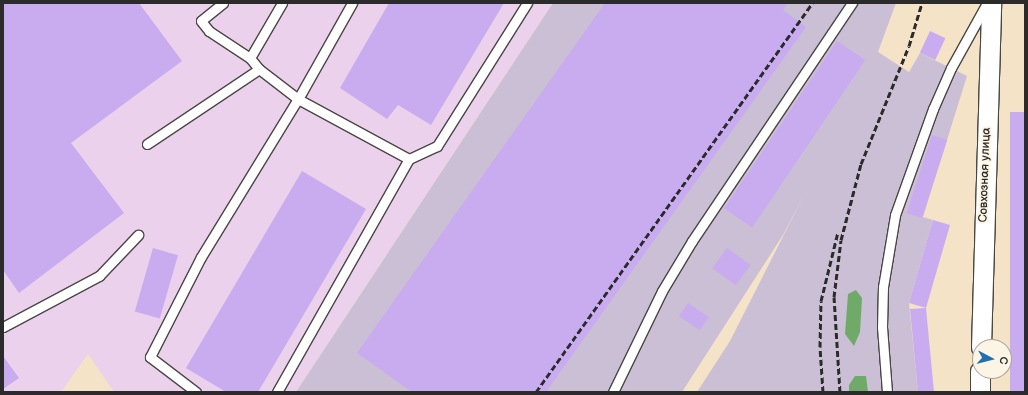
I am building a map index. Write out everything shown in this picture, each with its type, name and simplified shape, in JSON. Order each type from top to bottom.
[{"type":"street","name":"Совхозная улица","points":[[981,339],[991,3]]},
{"type":"street","points":[[980,379],[980,392]]},
{"type":"lane","points":[[223,3],[201,21],[209,31],[250,58],[259,69],[298,99],[409,159]]},
{"type":"lane","points":[[250,58],[282,3]]},
{"type":"lane","points":[[196,392],[150,357],[201,257],[298,99],[352,3]]},
{"type":"lane","points":[[277,392],[409,159],[437,146],[527,3]]},
{"type":"lane","points":[[614,392],[650,316],[692,241],[852,3]]},
{"type":"lane","points":[[887,392],[882,327],[883,295],[895,215],[933,109],[951,68],[987,3]]},
{"type":"lane","points":[[147,144],[259,69]]},
{"type":"lane","points":[[3,328],[99,276],[138,236]]},
{"type":"shaded area","points":[[3,3],[553,3],[296,392],[114,392],[88,354],[61,392],[3,392]]},
{"type":"shaded area","points":[[553,3],[896,3],[878,52],[909,72],[920,53],[967,76],[923,217],[933,220],[909,303],[918,392],[697,392],[730,341],[804,195],[783,235],[682,392],[296,392]]},
{"type":"green space","points":[[856,290],[862,298],[860,332],[854,346],[845,334],[848,294]]},
{"type":"green space","points":[[855,376],[866,376],[868,392],[849,392],[849,385]]},
{"type":"building","points":[[3,3],[139,3],[182,61],[71,143],[124,213],[19,293],[3,270]]},
{"type":"building","points":[[389,3],[504,3],[431,125],[398,105],[387,119],[340,88]]},
{"type":"building","points":[[605,3],[788,3],[783,10],[806,27],[546,392],[412,392],[357,353]]},
{"type":"building","points":[[930,31],[945,38],[935,60],[920,53]]},
{"type":"building","points":[[837,41],[865,60],[752,227],[724,208]]},
{"type":"building","points":[[1010,112],[1025,112],[1025,392],[1010,392],[1010,379],[1012,379],[1012,339],[1010,339]]},
{"type":"building","points":[[932,135],[947,140],[922,218],[907,213]]},
{"type":"building","points":[[302,171],[366,209],[258,392],[226,392],[186,368]]},
{"type":"building","points":[[933,220],[950,225],[926,308],[909,303]]},
{"type":"building","points":[[153,248],[178,255],[160,319],[135,311]]},
{"type":"building","points":[[727,248],[750,265],[736,285],[712,268]]},
{"type":"building","points":[[688,303],[709,317],[700,330],[679,316]]},
{"type":"building","points":[[926,308],[934,392],[918,392],[910,309]]},
{"type":"building","points":[[3,356],[19,378],[3,389]]},
{"type":"railway","points":[[536,392],[812,3]]},
{"type":"railway","points":[[840,392],[834,297],[841,240],[861,164],[909,46],[922,3]]},
{"type":"railway","points":[[823,392],[820,347],[821,301],[838,232]]}]
